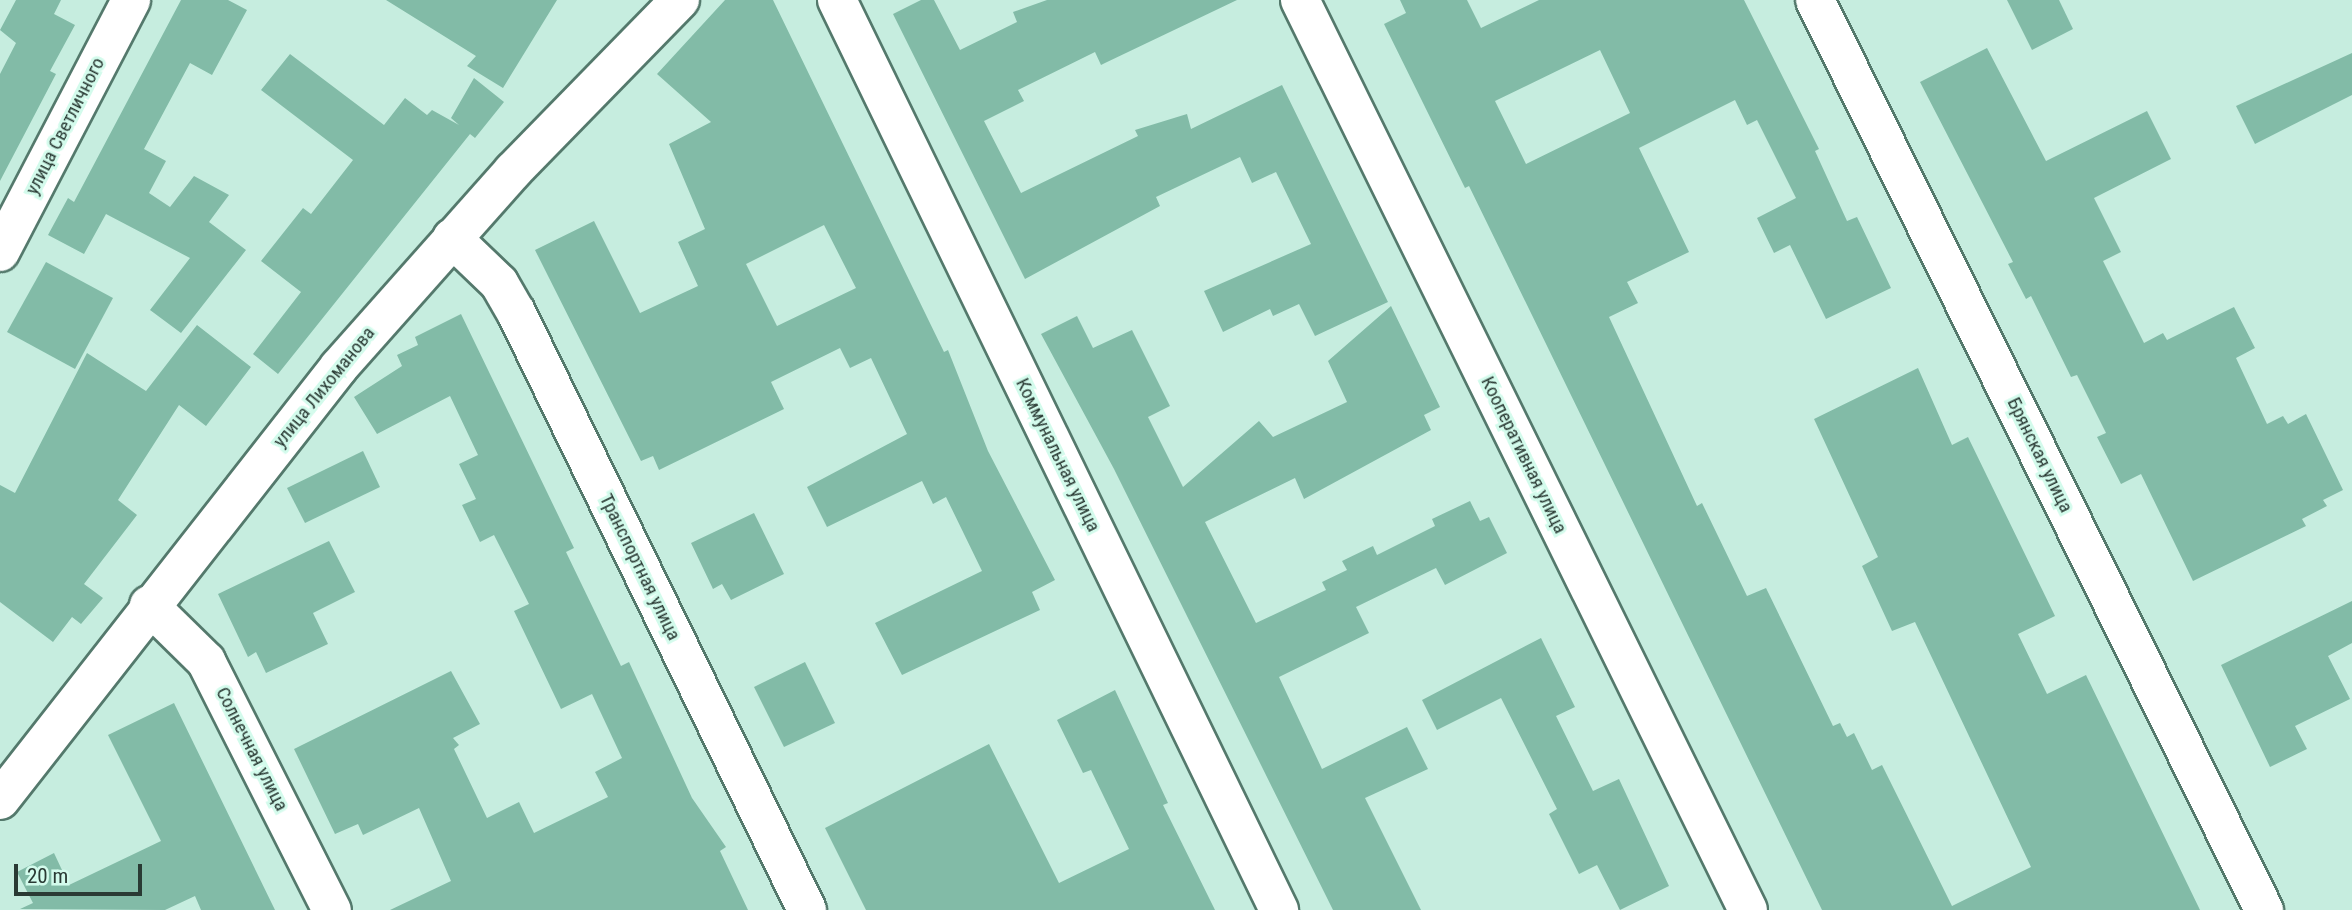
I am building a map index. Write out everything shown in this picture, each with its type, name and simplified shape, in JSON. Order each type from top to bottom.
[{"type":"street","name":"улица Светличного","points":[[0,252],[131,0]]},
{"type":"street","name":"улица Лихоманова","points":[[0,800],[149,605],[339,367],[452,238],[680,0]]},
{"type":"street","name":"Коммунальная улица","points":[[837,0],[1279,910]]},
{"type":"street","name":"Кооперативная улица","points":[[1300,0],[1748,910]]},
{"type":"street","name":"Брянская улица","points":[[1815,0],[2264,910]]},
{"type":"street","name":"Транспортная улица","points":[[452,238],[499,284],[516,312],[807,910]]},
{"type":"street","name":"Солнечная улица","points":[[149,605],[183,635],[212,672],[332,910]]},
{"type":"building","points":[[16,0],[61,0],[54,14],[75,25],[50,71],[56,74],[0,181],[0,74],[16,43],[0,30]]},
{"type":"building","points":[[181,0],[228,0],[247,10],[212,75],[190,63],[144,149],[166,161],[149,193],[170,207],[194,176],[229,195],[209,222],[246,250],[181,333],[150,310],[190,258],[106,214],[84,254],[48,235],[68,198],[74,202]]},
{"type":"building","points":[[386,0],[557,0],[503,88],[467,66],[476,56]]},
{"type":"building","points":[[725,0],[773,0],[944,352],[948,350],[988,451],[1055,580],[1032,592],[1040,610],[902,675],[875,623],[982,571],[946,497],[933,504],[922,481],[827,527],[807,487],[907,434],[871,358],[850,368],[840,348],[771,382],[784,409],[659,470],[653,456],[641,461],[535,250],[594,221],[640,313],[698,286],[678,242],[705,229],[669,144],[711,122],[657,74]],"holes":[[[824,225],[856,288],[777,326],[746,264]]]},
{"type":"building","points":[[921,0],[934,0],[960,50],[1017,22],[1013,12],[1047,0],[1237,0],[1101,65],[1095,52],[1018,90],[1024,101],[984,121],[1021,193],[1138,136],[1135,130],[1187,114],[1191,129],[1282,85],[1388,302],[1315,336],[1299,304],[1273,316],[1270,309],[1223,332],[1204,291],[1311,244],[1276,172],[1252,183],[1240,157],[1156,197],[1160,206],[1025,279],[893,14]]},
{"type":"building","points":[[1400,0],[1467,0],[1481,28],[1539,0],[1744,0],[1819,149],[1815,151],[1847,221],[1857,217],[1891,288],[1826,319],[1790,245],[1774,253],[1757,218],[1796,198],[1757,120],[1747,125],[1735,100],[1639,148],[1689,252],[1627,282],[1638,303],[1609,317],[1697,506],[1702,503],[1747,596],[1766,588],[1833,726],[1840,723],[1847,737],[1854,733],[1872,770],[1882,765],[1952,906],[2031,867],[1915,622],[1892,631],[1862,566],[1878,557],[1814,419],[1918,368],[1952,445],[1968,437],[2055,616],[2018,634],[2047,694],[2086,675],[2200,910],[1822,910],[1469,186],[1465,188],[1384,24],[1406,13]],"holes":[[[1600,50],[1630,113],[1526,164],[1495,101]]]},
{"type":"building","points":[[2007,0],[2059,0],[2073,29],[2032,50]]},
{"type":"building","points":[[1987,48],[2046,161],[2147,111],[2171,159],[2094,198],[2121,252],[2103,261],[2144,343],[2163,333],[2167,340],[2234,307],[2255,348],[2236,358],[2267,424],[2283,416],[2288,424],[2306,414],[2343,490],[2323,500],[2327,506],[2302,519],[2306,526],[2193,581],[2141,474],[2121,484],[2097,437],[2106,433],[2077,375],[2071,377],[2031,296],[2026,299],[2008,264],[2013,262],[1920,82]]},
{"type":"building","points":[[2352,53],[2352,95],[2255,144],[2236,106]]},
{"type":"building","points":[[290,54],[384,125],[405,98],[427,115],[432,110],[459,125],[451,118],[474,78],[504,102],[475,138],[470,134],[278,374],[253,354],[301,292],[261,261],[303,208],[311,214],[353,160],[261,90]]},
{"type":"building","points":[[46,262],[113,298],[75,369],[7,332]]},
{"type":"building","points":[[1391,306],[1440,407],[1424,415],[1431,430],[1304,499],[1295,478],[1205,522],[1256,623],[1326,590],[1322,582],[1347,570],[1342,561],[1373,546],[1377,555],[1435,526],[1432,519],[1470,501],[1480,521],[1489,517],[1507,553],[1445,585],[1436,568],[1356,607],[1369,633],[1279,677],[1322,769],[1407,727],[1428,769],[1365,798],[1421,910],[1333,910],[1114,469],[1041,334],[1077,316],[1093,348],[1132,330],[1170,406],[1148,417],[1183,487],[1259,421],[1273,437],[1347,402],[1328,361]]},
{"type":"building","points":[[461,314],[574,548],[566,552],[621,666],[629,662],[692,798],[726,847],[720,851],[748,910],[390,910],[451,881],[419,808],[363,835],[358,824],[335,834],[294,749],[451,671],[480,724],[453,738],[459,745],[454,749],[487,818],[519,802],[534,833],[608,797],[595,772],[622,758],[592,694],[561,709],[514,611],[529,604],[494,535],[480,542],[462,505],[476,499],[459,464],[478,455],[450,396],[377,434],[354,397],[402,366],[397,355],[418,345],[415,337]]},
{"type":"building","points":[[197,325],[251,367],[206,426],[179,405],[118,500],[137,515],[84,584],[103,598],[81,624],[72,617],[53,642],[0,602],[0,485],[15,493],[87,353],[146,391]]},
{"type":"building","points":[[363,451],[380,487],[305,523],[287,488]]},
{"type":"building","points":[[754,513],[784,574],[731,600],[722,584],[713,589],[691,543]]},
{"type":"building","points":[[329,541],[355,592],[313,613],[328,644],[266,673],[256,652],[248,657],[218,594]]},
{"type":"building","points":[[2352,601],[2352,643],[2328,656],[2350,699],[2295,726],[2307,749],[2270,767],[2221,665]]},
{"type":"building","points":[[1541,638],[1575,707],[1556,716],[1593,791],[1619,779],[1669,886],[1620,910],[1597,865],[1579,874],[1549,814],[1557,809],[1501,698],[1437,730],[1422,700]]},
{"type":"building","points":[[805,662],[835,723],[784,747],[754,687]]},
{"type":"building","points":[[1115,690],[1168,803],[1163,805],[1215,910],[866,910],[825,828],[989,744],[1059,883],[1129,849],[1091,770],[1083,773],[1057,720]]},
{"type":"building","points":[[174,703],[275,910],[201,910],[195,896],[165,910],[20,909],[33,903],[17,872],[54,853],[69,885],[161,841],[108,735]]}]
